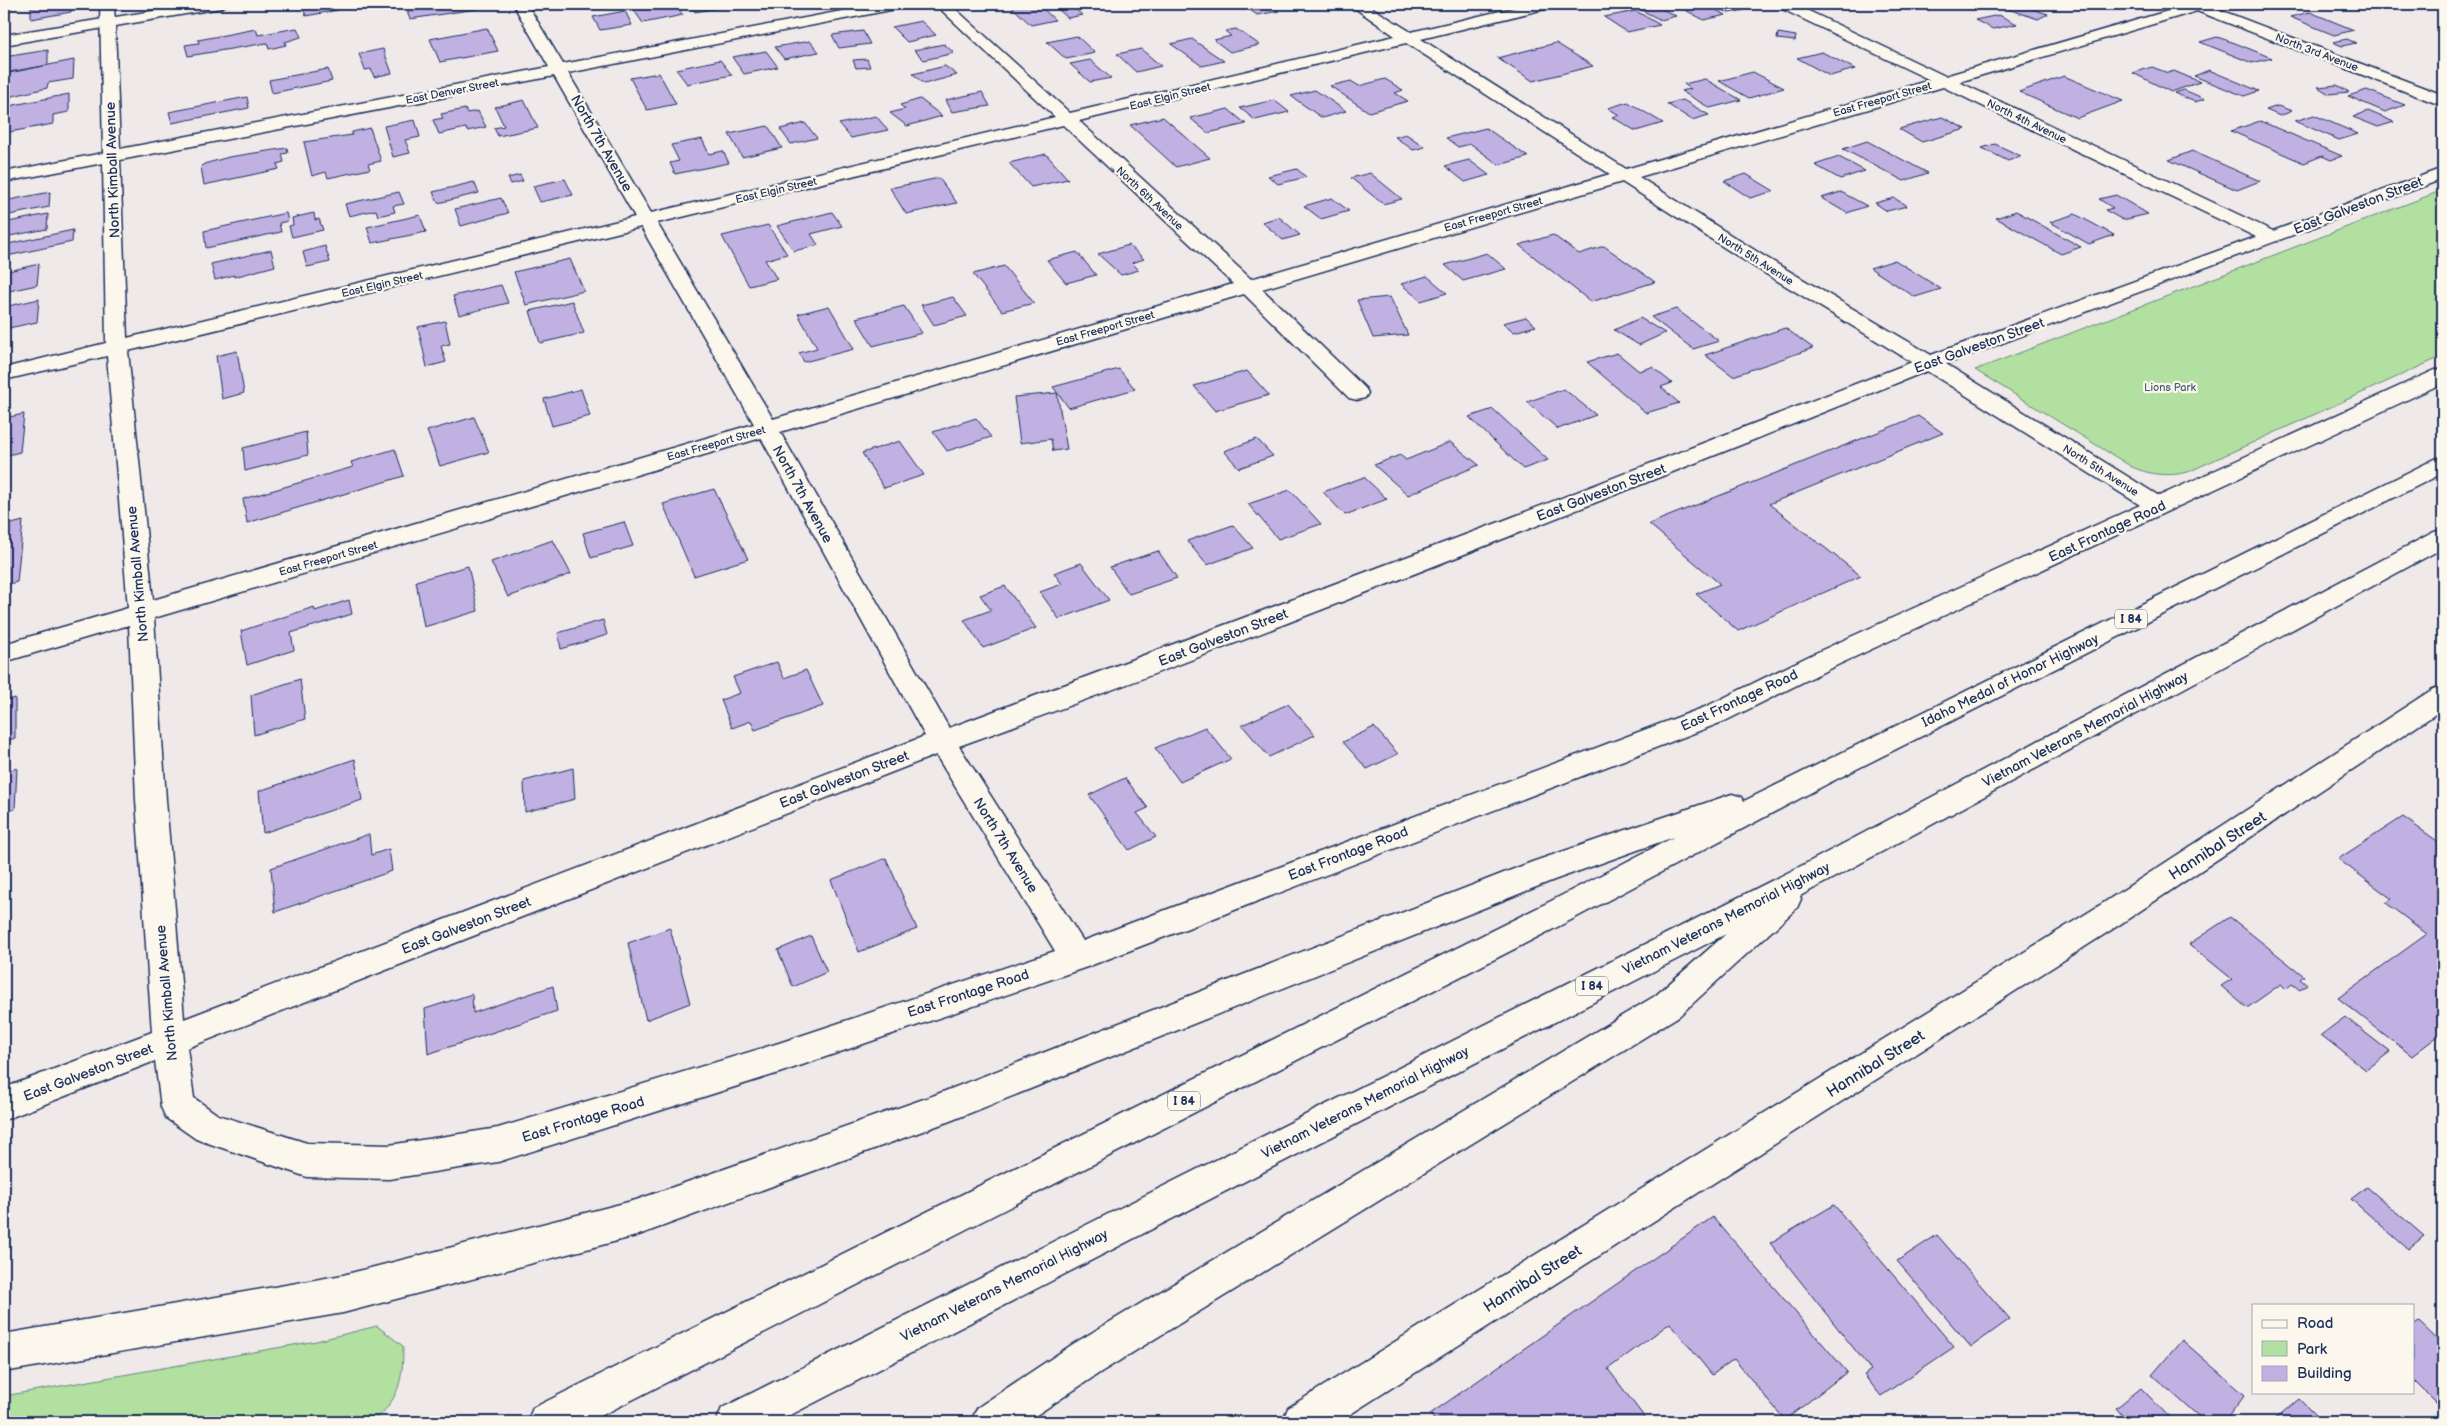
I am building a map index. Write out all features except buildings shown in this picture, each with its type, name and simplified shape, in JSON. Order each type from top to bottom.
[{"type":"main road","points":[[4,40],[108,13],[221,4]]},
{"type":"main road","name":"North 7th Avenue","points":[[520,4],[767,428],[942,741],[1076,957]]},
{"type":"main road","name":"East Denver Street","points":[[4,177],[901,4]]},
{"type":"main road","name":"North 6th Avenue","points":[[942,4],[1247,286],[1357,393]]},
{"type":"main road","name":"North 5th Avenue","points":[[1356,4],[1760,262],[1929,363],[2160,507]]},
{"type":"main road","name":"East Elgin Street","points":[[4,374],[1548,4]]},
{"type":"main road","name":"North 4th Avenue","points":[[1783,4],[2272,238]]},
{"type":"main road","name":"East Freeport Street","points":[[4,653],[2198,5]]},
{"type":"main road","name":"North 3rd Avenue","points":[[2198,5],[2443,101]]},
{"type":"main road","name":"North Kimball Avenue","points":[[108,13],[117,348],[141,613],[151,800],[169,1040],[178,1106],[208,1128]]},
{"type":"main road","name":"East Galveston Street","points":[[4,1104],[942,741],[1070,695],[1565,507],[1929,363],[2272,238],[2443,173]]},
{"type":"main road","name":"East Frontage Road","points":[[208,1128],[307,1160],[389,1162],[498,1145],[779,1058],[1076,957],[1715,714],[1820,662],[2443,375]]},
{"type":"main road","name":"Idaho Medal of Honor Highway","points":[[1819,775],[2443,464]]},
{"type":"main road","name":"Vietnam Veterans Memorial Highway","points":[[736,1422],[1814,874],[2443,538]]},
{"type":"main road","name":"Hannibal Street","points":[[1302,1422],[2100,922],[2442,699]]},
{"type":"main road","points":[[4,1353],[343,1294],[636,1218],[938,1110],[1543,870],[1819,775]]},
{"type":"main road","name":"I 84","points":[[547,1422],[1562,910],[1819,775]]},
{"type":"main road","points":[[991,1422],[1087,1358],[1667,1006],[1814,874]]},
{"type":"green space","name":"Lions Park","points":[[2443,190],[2443,356],[2188,472],[2159,474],[2132,467],[1975,370]]},
{"type":"green space","points":[[377,1326],[403,1346],[403,1358],[398,1388],[394,1397],[382,1414],[373,1422],[4,1422],[4,1396],[316,1341]]}]
